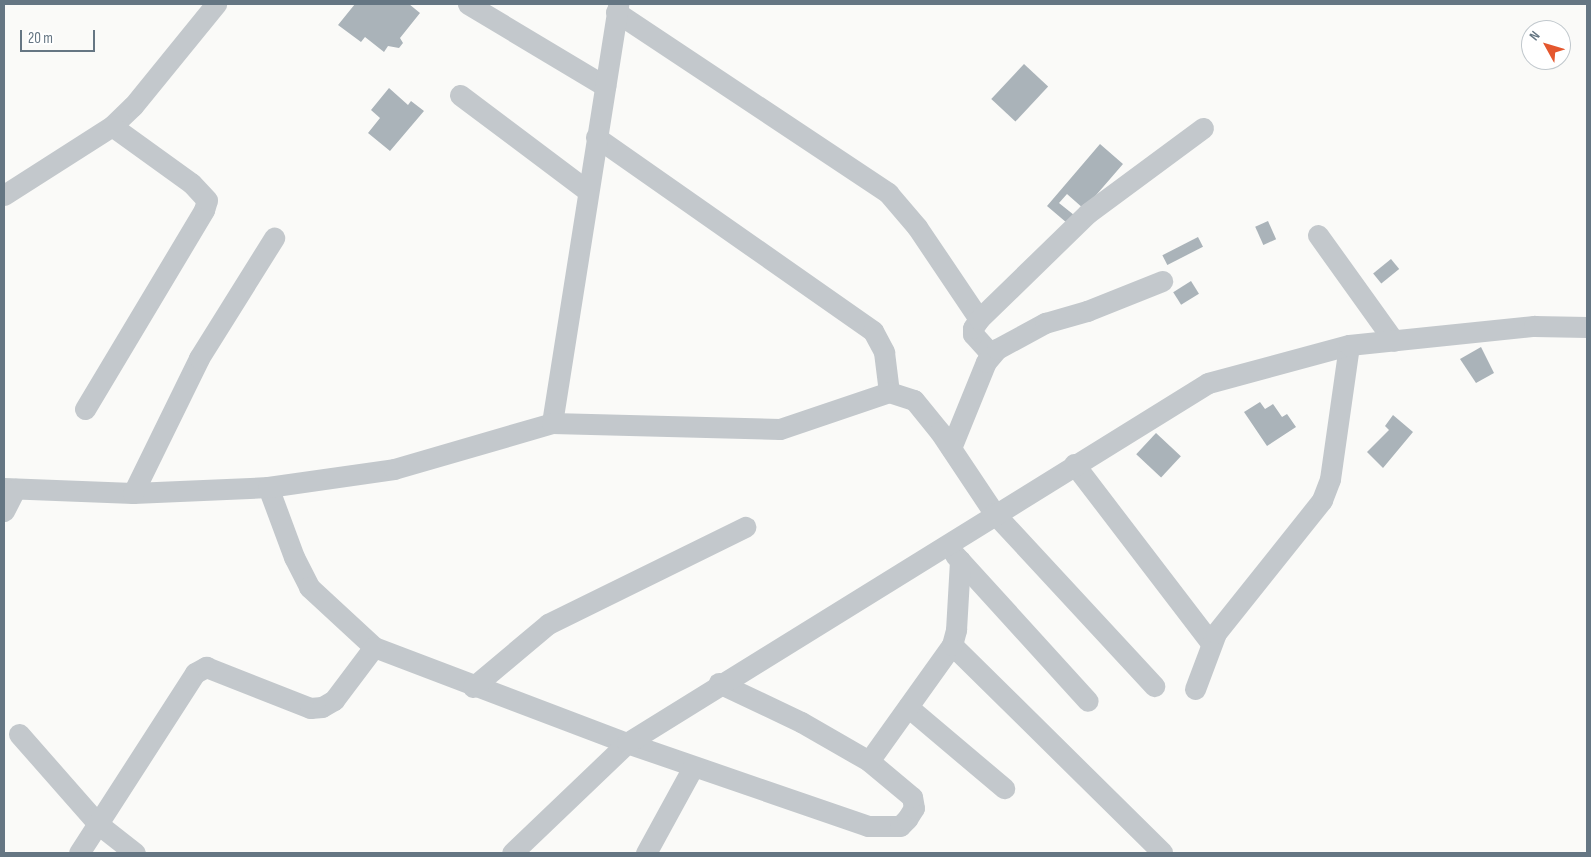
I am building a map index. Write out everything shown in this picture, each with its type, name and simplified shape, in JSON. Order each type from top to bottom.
[{"type":"street","points":[[4,195],[112,126],[133,106],[216,4]]},
{"type":"street","points":[[468,4],[605,86]]},
{"type":"street","points":[[552,423],[617,8],[888,193],[917,228],[979,319]]},
{"type":"street","points":[[460,95],[588,191]]},
{"type":"street","points":[[85,409],[204,210],[206,200],[191,182],[112,126]]},
{"type":"street","points":[[984,347],[973,328],[979,319],[1088,213],[1203,128]]},
{"type":"street","points":[[596,137],[873,331],[884,352],[889,392]]},
{"type":"street","points":[[1318,235],[1394,341]]},
{"type":"street","points":[[134,493],[198,358],[274,238]]},
{"type":"street","points":[[946,440],[984,347],[1162,281]]},
{"type":"street","points":[[512,853],[626,743],[719,683],[1208,383],[1349,345],[1534,326],[1587,327]]},
{"type":"street","points":[[1194,689],[1210,644],[1322,500],[1330,479],[1349,345]]},
{"type":"street","points":[[4,511],[9,488],[134,493],[268,487],[394,469],[552,423],[780,428],[889,392],[914,400],[946,440],[994,513],[1154,686]]},
{"type":"street","points":[[1074,464],[1210,644]]},
{"type":"street","points":[[268,487],[294,557],[309,587],[374,647],[473,687],[626,743],[868,826],[900,826],[914,808],[912,797],[869,761],[801,722],[719,683]]},
{"type":"street","points":[[473,687],[548,624],[745,527]]},
{"type":"street","points":[[945,544],[1088,701]]},
{"type":"street","points":[[869,761],[952,645],[956,630],[960,560]]},
{"type":"street","points":[[952,645],[1162,852]]},
{"type":"street","points":[[79,853],[195,673],[206,667],[310,708],[322,707],[334,700],[374,647]]},
{"type":"street","points":[[908,707],[1004,788]]},
{"type":"street","points":[[19,734],[98,824],[135,853]]},
{"type":"street","points":[[646,853],[693,766]]},
{"type":"building","points":[[355,4],[409,4],[420,13],[400,38],[403,43],[399,48],[388,46],[384,52],[365,37],[361,42],[338,25]]},
{"type":"building","points":[[1024,64],[1048,87],[1015,122],[991,99]]},
{"type":"building","points":[[389,88],[408,105],[411,101],[424,111],[390,151],[368,133],[380,118],[371,110]]},
{"type":"building","points":[[1100,144],[1123,164],[1084,209],[1067,194],[1059,203],[1074,215],[1067,223],[1047,206]]},
{"type":"building","points":[[1268,221],[1276,239],[1263,245],[1255,227]]},
{"type":"building","points":[[1198,237],[1203,247],[1167,265],[1162,255]]},
{"type":"building","points":[[1391,259],[1399,269],[1381,284],[1373,273]]},
{"type":"building","points":[[1191,281],[1199,294],[1181,305],[1173,292]]},
{"type":"building","points":[[1481,347],[1494,373],[1476,383],[1460,359]]},
{"type":"building","points":[[1260,402],[1265,409],[1273,404],[1282,417],[1287,414],[1296,427],[1267,446],[1244,412]]},
{"type":"building","points":[[1393,415],[1413,432],[1383,468],[1367,452],[1389,430],[1385,426]]},
{"type":"building","points":[[1156,433],[1181,456],[1161,477],[1136,454]]}]
